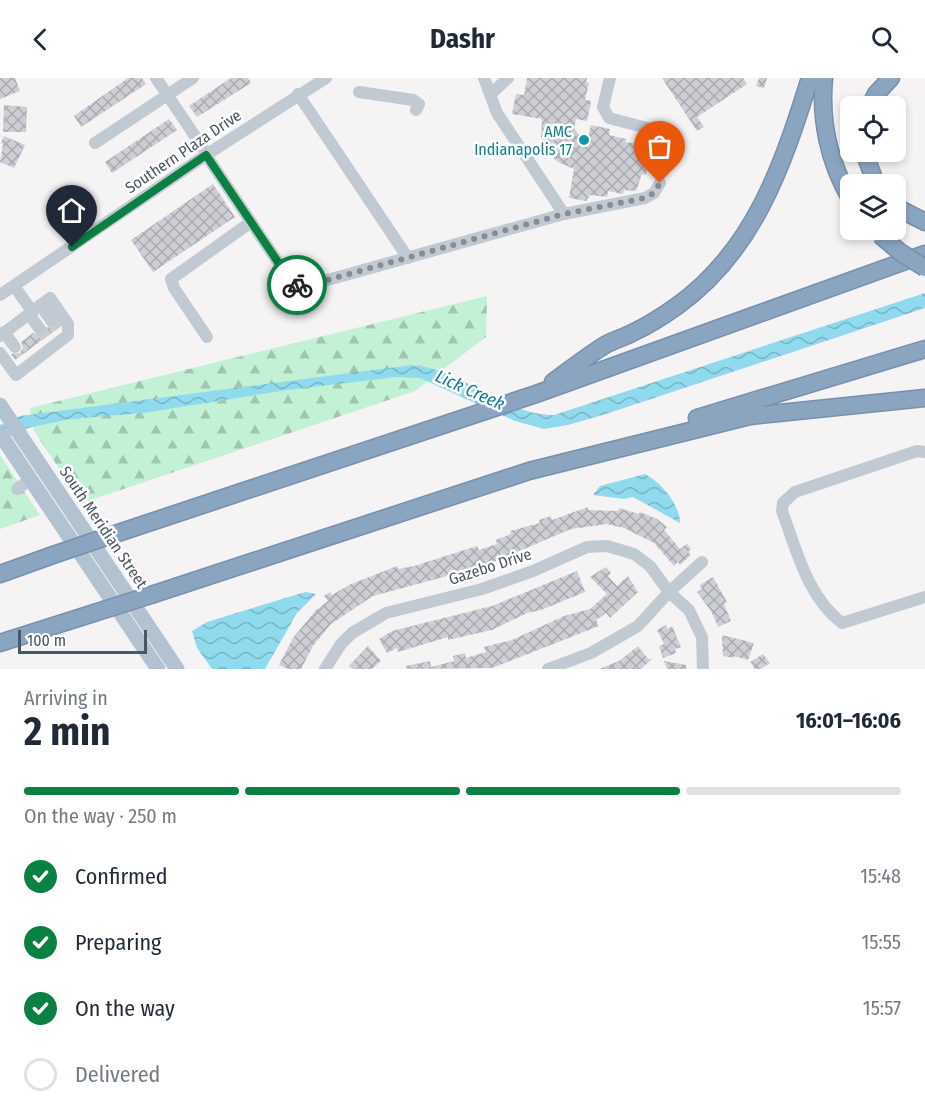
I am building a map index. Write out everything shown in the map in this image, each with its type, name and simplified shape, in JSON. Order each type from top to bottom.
[{"type":"highway","points":[[536,394],[607,344],[635,331],[675,307],[700,288],[727,260],[746,236],[768,195],[810,78]]},
{"type":"highway","points":[[824,78],[823,107],[827,138],[840,178]]},
{"type":"highway","points":[[875,96],[891,78]]},
{"type":"highway","points":[[906,212],[925,222]]},
{"type":"highway","points":[[886,240],[900,252],[925,267]]},
{"type":"highway","points":[[0,574],[308,471],[452,420],[536,394],[925,254]]},
{"type":"highway","points":[[568,461],[835,374],[925,349]]},
{"type":"highway","points":[[0,643],[529,471],[750,416],[925,398]]},
{"type":"main road","name":"South Meridian Street","points":[[0,406],[177,669]]},
{"type":"main road","name":"South Meridian Street","points":[[0,434],[158,669]]},
{"type":"street","points":[[156,78],[290,280],[300,286],[564,214],[645,198],[654,193],[660,183]]},
{"type":"street","points":[[95,143],[194,78]]},
{"type":"street","name":"Southern Plaza Drive","points":[[0,295],[298,94],[326,78]]},
{"type":"street","points":[[484,78],[497,113],[564,214]]},
{"type":"street","points":[[490,95],[508,78]]},
{"type":"street","points":[[610,78],[603,107],[609,118],[670,134]]},
{"type":"street","points":[[359,92],[413,100],[419,104],[416,110]]},
{"type":"street","points":[[298,94],[408,258]]},
{"type":"street","points":[[207,338],[174,288],[171,279],[251,222]]},
{"type":"street","points":[[14,286],[34,310],[68,335],[68,324],[50,298],[34,310],[2,334],[21,356]]},
{"type":"street","points":[[34,310],[46,338]]},
{"type":"street","points":[[0,354],[16,375],[21,356],[57,329]]},
{"type":"street","points":[[925,452],[917,451],[795,492],[783,503],[782,511],[813,593],[827,611],[842,623],[925,597]]},
{"type":"street","points":[[17,489],[31,479]]},
{"type":"street","name":"Gazebo Drive","points":[[325,669],[341,644],[352,633],[380,616],[402,608],[482,589],[533,572],[587,547],[607,546],[634,554],[650,566],[669,592],[689,610],[702,637],[703,669]]},
{"type":"street","points":[[548,669],[591,653],[638,626],[669,592],[702,562]]},
{"type":"green space","points":[[487,296],[486,337],[415,391],[82,503],[34,431],[30,408]]},
{"type":"green space","points":[[0,455],[40,515],[0,529]]},
{"type":"water","name":"Lick Creek","points":[[925,293],[925,308],[606,414],[544,429],[515,421],[420,378],[396,377],[287,390],[143,413],[70,419],[28,428],[0,441],[0,425],[20,416],[412,365],[449,374],[517,408],[554,415]]},
{"type":"water","points":[[645,474],[669,495],[677,509],[680,523],[633,497],[624,499],[593,495],[600,486]]},
{"type":"water","points":[[305,592],[316,594],[297,613],[265,669],[212,669],[197,648],[192,631],[207,622]]},
{"type":"building","points":[[0,78],[15,78],[20,91],[0,99]]},
{"type":"building","points":[[128,78],[142,78],[146,84],[81,127],[74,116]]},
{"type":"building","points":[[231,78],[248,78],[251,83],[197,117],[189,106]]},
{"type":"building","name":"AMC Indianapolis 17","points":[[527,78],[587,78],[586,82],[589,83],[585,100],[591,101],[587,121],[576,119],[574,128],[579,135],[588,137],[591,125],[610,129],[609,135],[626,139],[625,142],[640,144],[639,148],[651,151],[646,175],[642,174],[636,191],[624,190],[623,194],[608,191],[607,197],[590,195],[586,201],[569,198],[574,169],[558,162],[547,152],[541,137],[542,119],[512,114],[516,94],[524,95]]},
{"type":"building","points":[[662,78],[743,78],[747,84],[697,117],[704,127],[697,131]]},
{"type":"building","points":[[759,78],[767,78],[764,88],[756,86]]},
{"type":"building","points":[[4,105],[27,107],[26,132],[3,132]]},
{"type":"building","points":[[169,119],[177,130],[112,173],[105,162]]},
{"type":"building","points":[[4,136],[25,145],[14,168],[0,162],[3,145],[1,143]]},
{"type":"building","points":[[213,184],[235,217],[153,272],[131,240]]},
{"type":"building","points":[[58,324],[60,327],[15,360],[11,354],[20,353],[23,347],[21,342],[33,333],[40,336],[46,332],[47,327],[52,328]]},
{"type":"building","points":[[588,507],[588,510],[618,511],[619,508],[639,514],[640,512],[657,519],[667,527],[664,530],[680,549],[687,544],[691,549],[688,552],[691,555],[680,565],[678,562],[674,566],[654,543],[624,528],[607,524],[571,529],[484,566],[373,596],[331,624],[313,646],[301,669],[288,669],[279,665],[293,638],[316,610],[328,601],[324,596],[330,592],[332,595],[349,585],[397,566],[398,569],[414,566],[477,546],[479,550],[497,544],[496,540],[511,534],[510,531],[540,523],[539,520],[551,516],[552,520]]},
{"type":"building","points":[[606,567],[611,573],[608,576],[617,586],[628,576],[638,592],[610,618],[606,613],[596,620],[599,626],[492,668],[407,669],[406,666],[430,661],[431,667],[454,661],[453,656],[465,653],[466,658],[486,652],[484,647],[512,640],[564,616],[590,609],[607,594],[590,577]]},
{"type":"building","points":[[577,571],[585,592],[541,610],[527,613],[492,630],[448,640],[448,637],[398,652],[397,648],[387,653],[379,639],[392,631],[492,606]]},
{"type":"building","points":[[713,577],[727,602],[724,604],[731,621],[718,627],[711,611],[697,592],[702,589],[700,585]]},
{"type":"building","points":[[666,625],[668,629],[672,626],[681,647],[675,649],[676,653],[663,658],[659,646],[664,644],[657,630]]},
{"type":"building","points":[[722,635],[754,643],[748,660],[723,656]]},
{"type":"building","points":[[368,646],[381,661],[372,669],[353,669],[349,666]]},
{"type":"building","points":[[638,646],[648,659],[652,659],[641,669],[599,669],[619,661]]},
{"type":"building","points":[[763,654],[770,663],[761,669],[755,669],[750,662]]},
{"type":"building","points":[[664,661],[686,665],[686,669],[667,669]]},
{"type":"tunnel","points":[[51,320],[57,329]]},
{"type":"tunnel","points":[[39,328],[46,337]]},
{"type":"way so far","points":[[297,285],[306,286],[564,214],[645,198],[654,193],[660,183]]},
{"type":"place","name":"AMC Indianapolis 17","points":[[584,140]]},
{"type":"route","points":[[72,247],[206,155],[290,280],[297,285]]}]
